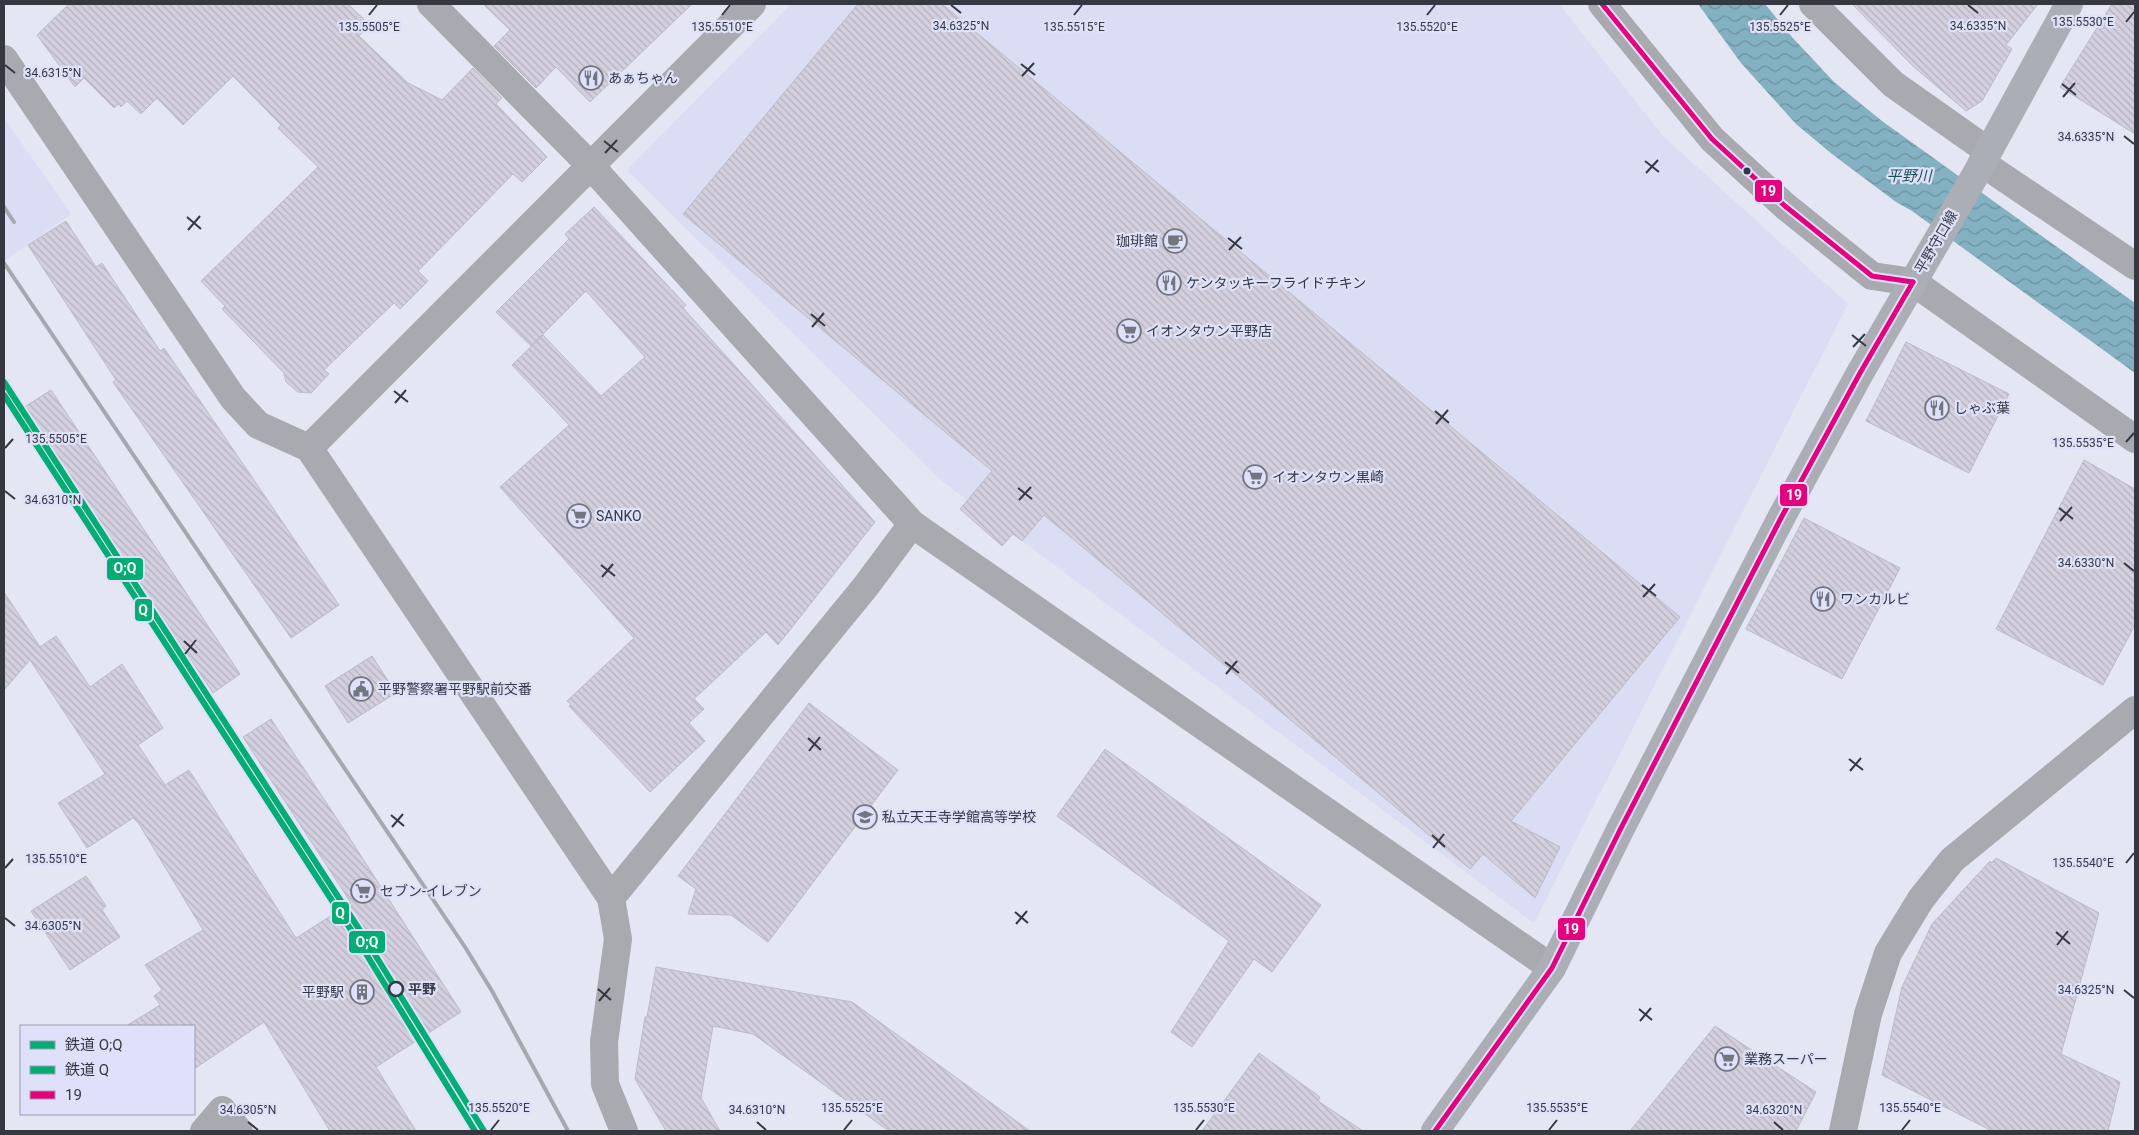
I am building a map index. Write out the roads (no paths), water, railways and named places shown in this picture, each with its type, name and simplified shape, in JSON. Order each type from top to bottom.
[{"type":"main road","name":"平野守口線","points":[[1435,1131],[1552,968],[1620,830],[1782,518],[1860,373],[1982,162],[2069,4]]},
{"type":"street","points":[[431,4],[590,165],[912,524],[1552,968]]},
{"type":"street","points":[[309,448],[752,4]]},
{"type":"street","points":[[1602,4],[1712,138],[1785,206],[1872,276],[1913,282],[2135,439]]},
{"type":"street","points":[[1813,4],[1893,84],[1982,162],[2135,266]]},
{"type":"street","points":[[4,59],[234,398],[258,425],[309,448],[611,898],[618,939],[604,1042],[605,1084],[624,1131]]},
{"type":"street","points":[[611,898],[866,586],[912,524]]},
{"type":"street","points":[[1844,1131],[1868,1014],[1885,961],[1888,953],[1922,899],[1952,860],[2135,710]]},
{"type":"street","points":[[204,1131],[222,1110],[238,1131]]},
{"type":"water","name":"平野川","points":[[1698,4],[1765,4],[1792,37],[1834,82],[1882,121],[2135,303],[2135,373],[1912,211],[1896,202],[1832,154],[1796,124],[1741,63]]},
{"type":"railway","points":[[4,207],[14,222]]},
{"type":"railway","points":[[4,263],[465,947],[492,991],[568,1131]]},
{"type":"rail line","name":"O;Q","points":[[4,382],[361,932],[484,1131]]},
{"type":"rail line","name":"Q","points":[[4,395],[355,936],[475,1131]]},
{"type":"place","name":"あぁちゃん","points":[[591,78]]},
{"type":"place","name":"珈琲館","points":[[1175,241]]},
{"type":"place","name":"ケンタッキーフライドチキン","points":[[1169,283]]},
{"type":"place","name":"イオンタウン平野店","points":[[1129,331]]},
{"type":"place","name":"しゃぶ葉","points":[[1937,408]]},
{"type":"place","name":"イオンタウン黒崎","points":[[1255,477]]},
{"type":"place","name":"SANKO","points":[[579,516]]},
{"type":"place","name":"ワンカルビ","points":[[1823,599]]},
{"type":"place","name":"平野警察署平野駅前交番","points":[[361,689]]},
{"type":"place","name":"私立天王寺学館高等学校","points":[[865,817]]},
{"type":"place","name":"セブン-イレブン","points":[[363,891]]},
{"type":"place","name":"平野","points":[[396,989]]},
{"type":"place","name":"平野駅","points":[[362,992]]},
{"type":"place","name":"業務スーパー","points":[[1727,1059]]}]
